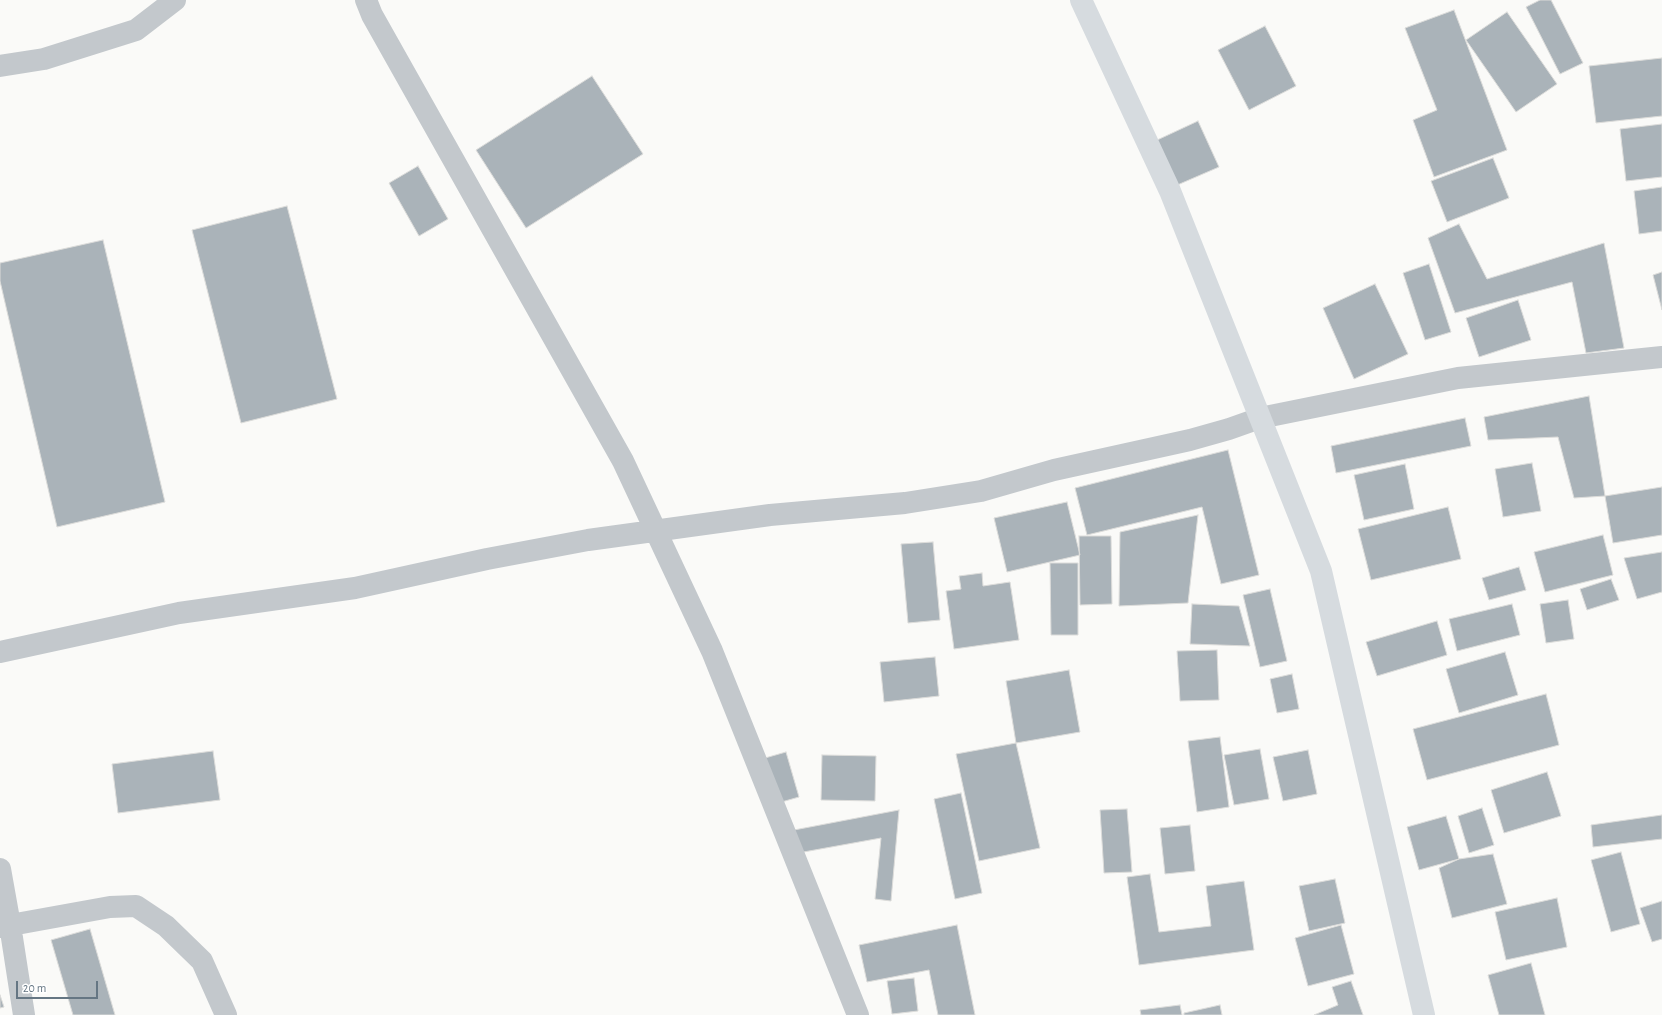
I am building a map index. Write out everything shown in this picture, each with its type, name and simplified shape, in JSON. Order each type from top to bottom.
[{"type":"main road","points":[[1081,0],[1170,190],[1321,571],[1424,1015]]},
{"type":"street","points":[[0,66],[44,59],[136,30],[174,0]]},
{"type":"street","points":[[366,0],[372,16],[623,461],[712,651],[858,1015]]},
{"type":"street","points":[[0,652],[179,614],[355,588],[494,557],[588,540],[770,515],[905,503],[981,491],[1054,470],[1190,440],[1260,418],[1458,378],[1662,357]]},
{"type":"street","points":[[0,869],[5,926],[24,1015]]},
{"type":"street","points":[[5,926],[110,907],[136,906],[166,926],[202,961],[226,1015]]},
{"type":"building","points":[[1540,0],[1551,0],[1583,63],[1560,74],[1526,7]]},
{"type":"building","points":[[1454,10],[1507,150],[1434,177],[1413,120],[1437,110],[1405,28]]},
{"type":"building","points":[[1507,12],[1557,84],[1516,112],[1466,40]]},
{"type":"building","points":[[1265,26],[1296,86],[1249,110],[1218,50]]},
{"type":"building","points":[[1662,58],[1662,116],[1596,123],[1589,66]]},
{"type":"building","points":[[592,76],[643,154],[526,228],[476,150]]},
{"type":"building","points":[[1198,121],[1219,167],[1175,186],[1155,141]]},
{"type":"building","points":[[1662,124],[1662,177],[1626,181],[1620,129]]},
{"type":"building","points":[[1493,158],[1509,198],[1447,222],[1431,181]]},
{"type":"building","points":[[418,166],[448,219],[419,236],[389,183]]},
{"type":"building","points":[[1662,187],[1662,231],[1639,234],[1634,191]]},
{"type":"building","points":[[287,206],[337,399],[241,423],[192,230]]},
{"type":"building","points":[[1459,224],[1487,279],[1604,243],[1624,348],[1586,353],[1572,282],[1455,313],[1428,238]]},
{"type":"building","points":[[103,240],[165,502],[57,527],[0,281],[0,263]]},
{"type":"building","points":[[1429,264],[1451,332],[1425,340],[1403,273]]},
{"type":"building","points":[[1662,272],[1662,310],[1653,275]]},
{"type":"building","points":[[1375,284],[1408,354],[1354,379],[1323,308]]},
{"type":"building","points":[[1518,300],[1531,340],[1479,357],[1466,318]]},
{"type":"building","points":[[1589,396],[1605,496],[1574,498],[1558,437],[1488,440],[1484,417]]},
{"type":"building","points":[[1465,418],[1471,446],[1336,473],[1331,446]]},
{"type":"building","points":[[1228,450],[1259,575],[1221,584],[1202,507],[1087,535],[1075,488]]},
{"type":"building","points":[[1532,463],[1541,511],[1503,517],[1495,469]]},
{"type":"building","points":[[1405,464],[1414,509],[1364,520],[1354,475]]},
{"type":"building","points":[[1662,487],[1662,535],[1613,543],[1605,496]]},
{"type":"building","points":[[1067,502],[1080,555],[1007,572],[994,518]]},
{"type":"building","points":[[1448,507],[1461,559],[1371,580],[1358,529]]},
{"type":"building","points":[[1198,515],[1188,603],[1119,606],[1120,532]]},
{"type":"building","points":[[1603,535],[1613,575],[1545,592],[1534,552]]},
{"type":"building","points":[[1079,536],[1111,536],[1112,604],[1080,605]]},
{"type":"building","points":[[933,542],[940,620],[908,623],[901,544]]},
{"type":"building","points":[[1662,552],[1662,592],[1637,599],[1624,558]]},
{"type":"building","points":[[1050,563],[1078,563],[1078,635],[1051,635]]},
{"type":"building","points":[[1519,567],[1526,590],[1489,600],[1482,578]]},
{"type":"building","points":[[982,573],[983,586],[1010,582],[1019,640],[954,649],[946,591],[961,589],[959,576]]},
{"type":"building","points":[[1611,579],[1619,600],[1587,610],[1580,589]]},
{"type":"building","points":[[1270,589],[1287,661],[1260,667],[1243,595]]},
{"type":"building","points":[[1568,600],[1574,639],[1546,643],[1540,604]]},
{"type":"building","points":[[1192,604],[1239,606],[1250,646],[1190,644]]},
{"type":"building","points":[[1512,604],[1520,635],[1457,651],[1449,619]]},
{"type":"building","points":[[1437,621],[1447,655],[1377,676],[1366,642]]},
{"type":"building","points":[[1217,650],[1219,700],[1180,701],[1177,651]]},
{"type":"building","points":[[1505,652],[1518,695],[1459,713],[1446,669]]},
{"type":"building","points":[[935,657],[939,696],[884,702],[880,662]]},
{"type":"building","points":[[1069,670],[1080,732],[1016,743],[1006,681]]},
{"type":"building","points":[[1292,674],[1299,709],[1277,713],[1270,679]]},
{"type":"building","points":[[1546,694],[1559,745],[1427,780],[1413,729]]},
{"type":"building","points":[[1220,737],[1229,807],[1197,812],[1188,741]]},
{"type":"building","points":[[1016,743],[1040,848],[979,861],[956,754]]},
{"type":"building","points":[[1260,749],[1269,799],[1234,805],[1224,755]]},
{"type":"building","points":[[1308,750],[1317,794],[1283,801],[1273,757]]},
{"type":"building","points":[[213,751],[220,800],[118,813],[112,764]]},
{"type":"building","points":[[786,752],[799,797],[778,803],[765,758]]},
{"type":"building","points":[[822,755],[876,756],[875,801],[821,800]]},
{"type":"building","points":[[1547,772],[1561,816],[1504,833],[1491,790]]},
{"type":"building","points":[[961,793],[982,893],[955,899],[934,799]]},
{"type":"building","points":[[1482,808],[1494,845],[1469,853],[1458,816]]},
{"type":"building","points":[[1127,809],[1132,872],[1104,873],[1100,810]]},
{"type":"building","points":[[899,810],[891,901],[875,899],[881,838],[798,853],[794,830]]},
{"type":"building","points":[[1662,815],[1662,839],[1593,847],[1591,825]]},
{"type":"building","points":[[1446,816],[1459,859],[1419,870],[1407,827]]},
{"type":"building","points":[[1190,825],[1195,871],[1165,874],[1160,828]]},
{"type":"building","points":[[1621,852],[1640,924],[1611,932],[1591,860]]},
{"type":"building","points":[[1493,854],[1507,904],[1452,918],[1439,868],[1459,859]]},
{"type":"building","points":[[1150,874],[1159,932],[1211,926],[1206,886],[1244,881],[1254,950],[1139,965],[1127,877]]},
{"type":"building","points":[[1335,879],[1345,923],[1309,931],[1299,886]]},
{"type":"building","points":[[1557,898],[1567,947],[1506,960],[1495,912]]},
{"type":"building","points":[[1662,901],[1662,939],[1652,942],[1640,908]]},
{"type":"building","points":[[957,925],[975,1015],[938,1015],[929,970],[867,982],[859,945]]},
{"type":"building","points":[[1341,925],[1354,974],[1308,986],[1295,938]]},
{"type":"building","points":[[90,929],[115,1015],[73,1015],[51,940]]},
{"type":"building","points":[[1531,963],[1545,1015],[1499,1015],[1488,975]]},
{"type":"building","points":[[914,978],[918,1011],[892,1014],[887,981]]},
{"type":"building","points":[[1351,981],[1363,1015],[1314,1015],[1338,1005],[1332,987]]},
{"type":"building","points":[[0,995],[4,1007],[0,1008]]},
{"type":"building","points":[[1180,1005],[1182,1015],[1141,1015],[1140,1010]]},
{"type":"building","points":[[1220,1005],[1222,1015],[1184,1015],[1184,1013]]}]
